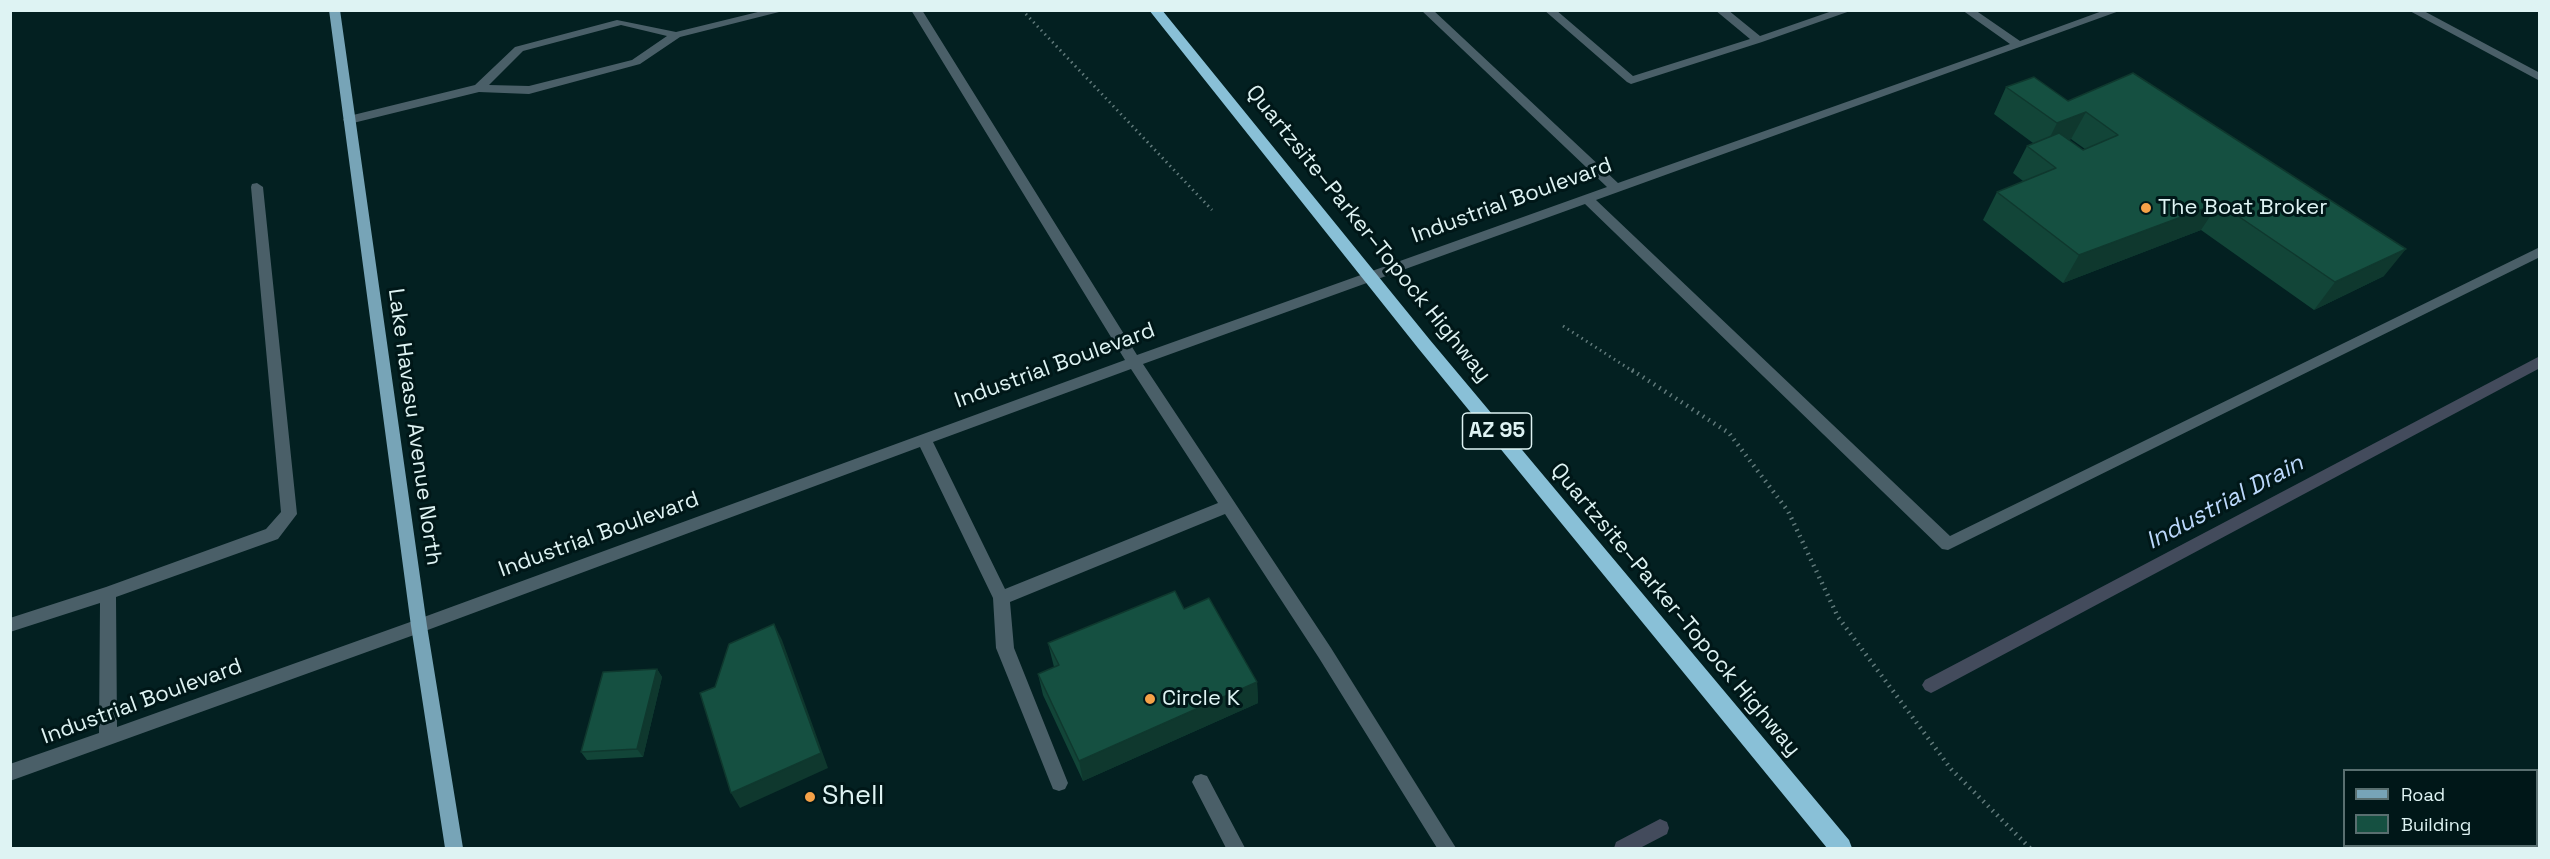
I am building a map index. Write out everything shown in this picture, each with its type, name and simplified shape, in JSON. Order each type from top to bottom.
[{"type":"highway","name":"Quartzsite–Parker–Topock Highway","points":[[1155,10],[1371,275],[1420,339],[1841,849]]},
{"type":"main road","name":"Lake Havasu Avenue North","points":[[334,10],[419,626],[454,849]]},
{"type":"street","points":[[349,120],[479,88],[529,90],[636,62],[676,35],[782,10]]},
{"type":"street","points":[[916,10],[1133,361],[1325,653],[1447,849]]},
{"type":"street","points":[[1426,10],[1617,188]]},
{"type":"street","points":[[1549,10],[1630,80],[1848,10]]},
{"type":"street","points":[[1720,10],[1758,40]]},
{"type":"street","points":[[1967,10],[2019,45]]},
{"type":"street","name":"Industrial Boulevard","points":[[10,773],[419,626],[1133,361],[2117,10]]},
{"type":"street","points":[[2413,10],[2540,78]]},
{"type":"street","points":[[479,88],[519,49],[621,22],[676,35]]},
{"type":"street","points":[[10,625],[108,593],[272,534],[289,514],[257,187]]},
{"type":"street","points":[[1587,199],[1948,544],[2540,251]]},
{"type":"street","points":[[923,438],[1000,597],[1005,648],[1059,783]]},
{"type":"street","points":[[1000,597],[1228,506]]},
{"type":"street","points":[[108,593],[108,738]]},
{"type":"street","points":[[1201,782],[1236,849]]},
{"type":"path","points":[[1022,10],[1212,210]]},
{"type":"path","points":[[1563,326],[1730,434],[1788,511],[1838,617],[1951,769],[2030,849]]},
{"type":"building","points":[[2133,73],[2406,249],[2335,282],[2219,203],[2079,255],[1997,192],[2056,168],[2027,146],[2059,133],[2083,150],[2118,135],[2086,112],[2057,123],[2006,87],[2034,77],[2068,101]]},
{"type":"building","name":"Circle K","points":[[1175,591],[1184,609],[1209,598],[1257,682],[1079,761],[1038,674],[1059,665],[1048,643]]},
{"type":"building","points":[[774,624],[821,753],[731,793],[700,693],[715,687],[729,644]]},
{"type":"building","points":[[657,669],[637,749],[581,752],[603,672]]},
{"type":"waterway","name":"Industrial Drain","points":[[1931,685],[2540,361]]},
{"type":"waterway","name":"Industrial Drain","points":[[1623,848],[1660,828]]},
{"type":"place","name":"The Boat Broker","points":[[2146,208]]},
{"type":"place","name":"Circle K","points":[[1150,699]]},
{"type":"place","name":"Shell","points":[[810,797]]}]
